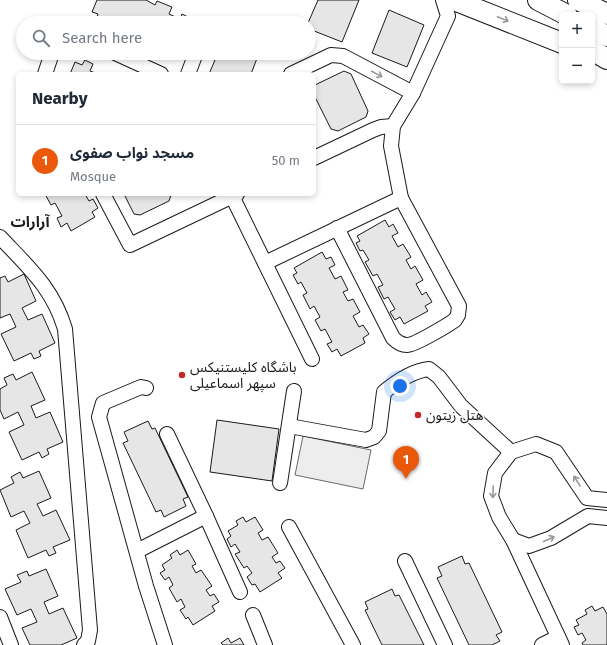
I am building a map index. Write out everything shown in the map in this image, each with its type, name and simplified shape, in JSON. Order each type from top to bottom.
[{"type":"highway","points":[[538,0],[561,12]]},
{"type":"highway","points":[[578,0],[607,14]]},
{"type":"highway","points":[[451,8],[487,5],[532,16],[559,31]]},
{"type":"highway","points":[[487,5],[559,41]]},
{"type":"highway","points":[[595,37],[599,50]]},
{"type":"street","points":[[337,228],[393,338],[401,344],[411,344],[452,322],[458,316],[460,311],[459,306],[401,198],[391,146],[393,126],[413,93],[451,8],[443,0]]},
{"type":"street","points":[[295,72],[331,55],[343,56],[413,93]]},
{"type":"street","points":[[46,72],[50,60]]},
{"type":"street","points":[[130,60],[157,72]]},
{"type":"street","points":[[189,72],[193,60]]},
{"type":"street","points":[[316,157],[373,130],[381,127],[393,126]]},
{"type":"street","points":[[104,196],[130,245],[233,196]]},
{"type":"street","points":[[235,196],[265,263],[312,359]]},
{"type":"street","points":[[265,263],[401,198]]},
{"type":"street","points":[[0,237],[38,277],[52,296],[59,310],[65,329],[90,630],[88,641],[84,645]]},
{"type":"street","points":[[288,426],[366,440],[374,437],[379,431],[384,392],[394,384],[420,370],[429,369],[439,377],[461,406],[511,452]]},
{"type":"street","points":[[146,388],[140,388],[104,403],[99,417],[137,551],[166,645]]},
{"type":"street","points":[[280,483],[294,391]]},
{"type":"street","points":[[167,434],[240,592]]},
{"type":"street","points":[[542,645],[560,641],[513,540],[499,517],[491,496],[495,473],[511,452],[536,444],[556,452],[588,498],[607,500]]},
{"type":"street","points":[[137,551],[206,516]]},
{"type":"street","points":[[513,540],[529,546],[551,538],[588,516],[607,518]]},
{"type":"street","points":[[289,527],[353,645]]},
{"type":"street","points":[[405,561],[445,645]]},
{"type":"street","points":[[253,615],[265,645]]},
{"type":"street","points":[[0,617],[11,645]]},
{"type":"shaded area","points":[[303,436],[371,450],[363,489],[295,475]]},
{"type":"building","points":[[97,0],[146,0],[155,5],[157,1],[172,7],[169,14],[173,16],[97,16],[98,14],[92,12]]},
{"type":"building","points":[[318,0],[359,0],[342,42],[316,32],[316,16],[311,16]]},
{"type":"building","points":[[389,10],[424,25],[407,67],[372,53]]},
{"type":"building","points":[[85,60],[93,64],[90,71],[93,72],[71,72],[75,62],[82,65]]},
{"type":"building","points":[[215,60],[256,60],[252,72],[210,72]]},
{"type":"building","points":[[344,71],[351,74],[368,111],[366,117],[338,131],[331,129],[316,99],[316,85]]},
{"type":"building","points":[[46,196],[86,196],[89,201],[93,199],[98,208],[92,212],[95,217],[71,231],[67,223],[61,227],[57,218],[62,216],[55,203],[51,205]]},
{"type":"building","points":[[125,196],[171,196],[169,201],[140,215],[134,214]]},
{"type":"building","points":[[385,220],[389,227],[393,224],[398,233],[392,236],[398,247],[403,244],[411,257],[406,260],[411,269],[415,266],[423,280],[416,284],[422,295],[426,292],[432,302],[425,306],[428,311],[404,324],[400,317],[395,320],[390,312],[395,309],[388,297],[384,299],[378,287],[383,285],[377,274],[373,276],[365,262],[369,260],[363,250],[360,251],[356,243],[360,241],[357,236]]},
{"type":"building","points":[[322,252],[326,259],[331,257],[335,265],[329,268],[335,279],[341,276],[348,290],[343,292],[348,301],[353,299],[360,312],[353,316],[359,327],[363,325],[369,334],[363,338],[365,343],[341,356],[337,349],[332,352],[327,344],[332,342],[325,329],[321,331],[315,320],[320,317],[314,306],[310,309],[303,295],[307,293],[301,282],[298,284],[293,275],[297,273],[294,268]]},
{"type":"building","points":[[24,274],[36,301],[22,308],[28,320],[42,314],[55,343],[39,351],[41,356],[34,359],[31,353],[14,361],[1,334],[16,327],[10,314],[0,318],[0,278],[5,276],[8,282]]},
{"type":"building","points":[[32,372],[45,400],[31,406],[36,418],[50,412],[63,442],[47,449],[49,454],[42,458],[39,452],[22,460],[9,432],[24,425],[18,412],[4,419],[0,410],[0,389],[7,385],[4,378],[13,374],[16,380]]},
{"type":"building","points":[[217,420],[279,429],[272,481],[210,472]]},
{"type":"building","points":[[148,421],[152,429],[155,428],[188,497],[183,499],[186,506],[164,517],[161,510],[156,512],[123,443],[128,441],[124,432]]},
{"type":"building","points":[[39,471],[51,498],[37,504],[43,516],[56,510],[70,540],[53,547],[56,553],[49,556],[46,550],[28,558],[16,530],[30,523],[24,511],[11,517],[0,490],[14,483],[11,477],[20,472],[23,478]]},
{"type":"building","points":[[243,517],[246,522],[255,517],[263,530],[258,533],[262,540],[268,537],[278,553],[272,557],[276,563],[280,561],[285,568],[278,573],[282,578],[260,592],[255,584],[252,585],[247,577],[252,573],[247,566],[244,568],[235,554],[240,552],[235,544],[231,547],[227,539],[231,536],[228,531],[238,525],[236,521]]},
{"type":"building","points":[[177,550],[180,555],[188,550],[196,564],[192,566],[196,573],[201,570],[212,586],[206,590],[210,596],[214,594],[219,602],[212,606],[215,611],[193,625],[188,617],[186,619],[180,610],[185,607],[181,599],[177,602],[169,588],[173,585],[169,577],[165,580],[160,573],[165,570],[162,565],[172,558],[170,555]]},
{"type":"building","points":[[462,556],[465,564],[469,563],[502,632],[496,635],[500,641],[492,645],[469,645],[437,578],[442,576],[438,567]]},
{"type":"building","points":[[46,569],[58,596],[44,602],[49,614],[63,608],[77,638],[61,645],[30,645],[22,628],[37,622],[31,609],[17,615],[5,589],[21,582],[17,575],[27,571],[29,576]]},
{"type":"building","points":[[392,589],[395,596],[399,595],[424,645],[382,645],[365,610],[368,609],[365,602]]},
{"type":"building","points":[[592,606],[595,611],[603,607],[607,614],[607,645],[583,645],[582,643],[586,640],[582,633],[578,635],[574,627],[579,625],[576,620],[587,614],[585,610]]},
{"type":"building","points":[[228,638],[231,643],[240,638],[244,645],[223,645],[221,643]]},
{"type":"place","name":"باشگاه کلیستنیکس سپهر اسماعیلی","points":[[182,375]]},
{"type":"place","name":"هتل زیتون","points":[[418,415]]},
{"type":"place","name":"مسجد نواب صفوی","points":[[406,479]]},
{"type":"district","name":"آرارات","points":[[30,222]]}]
